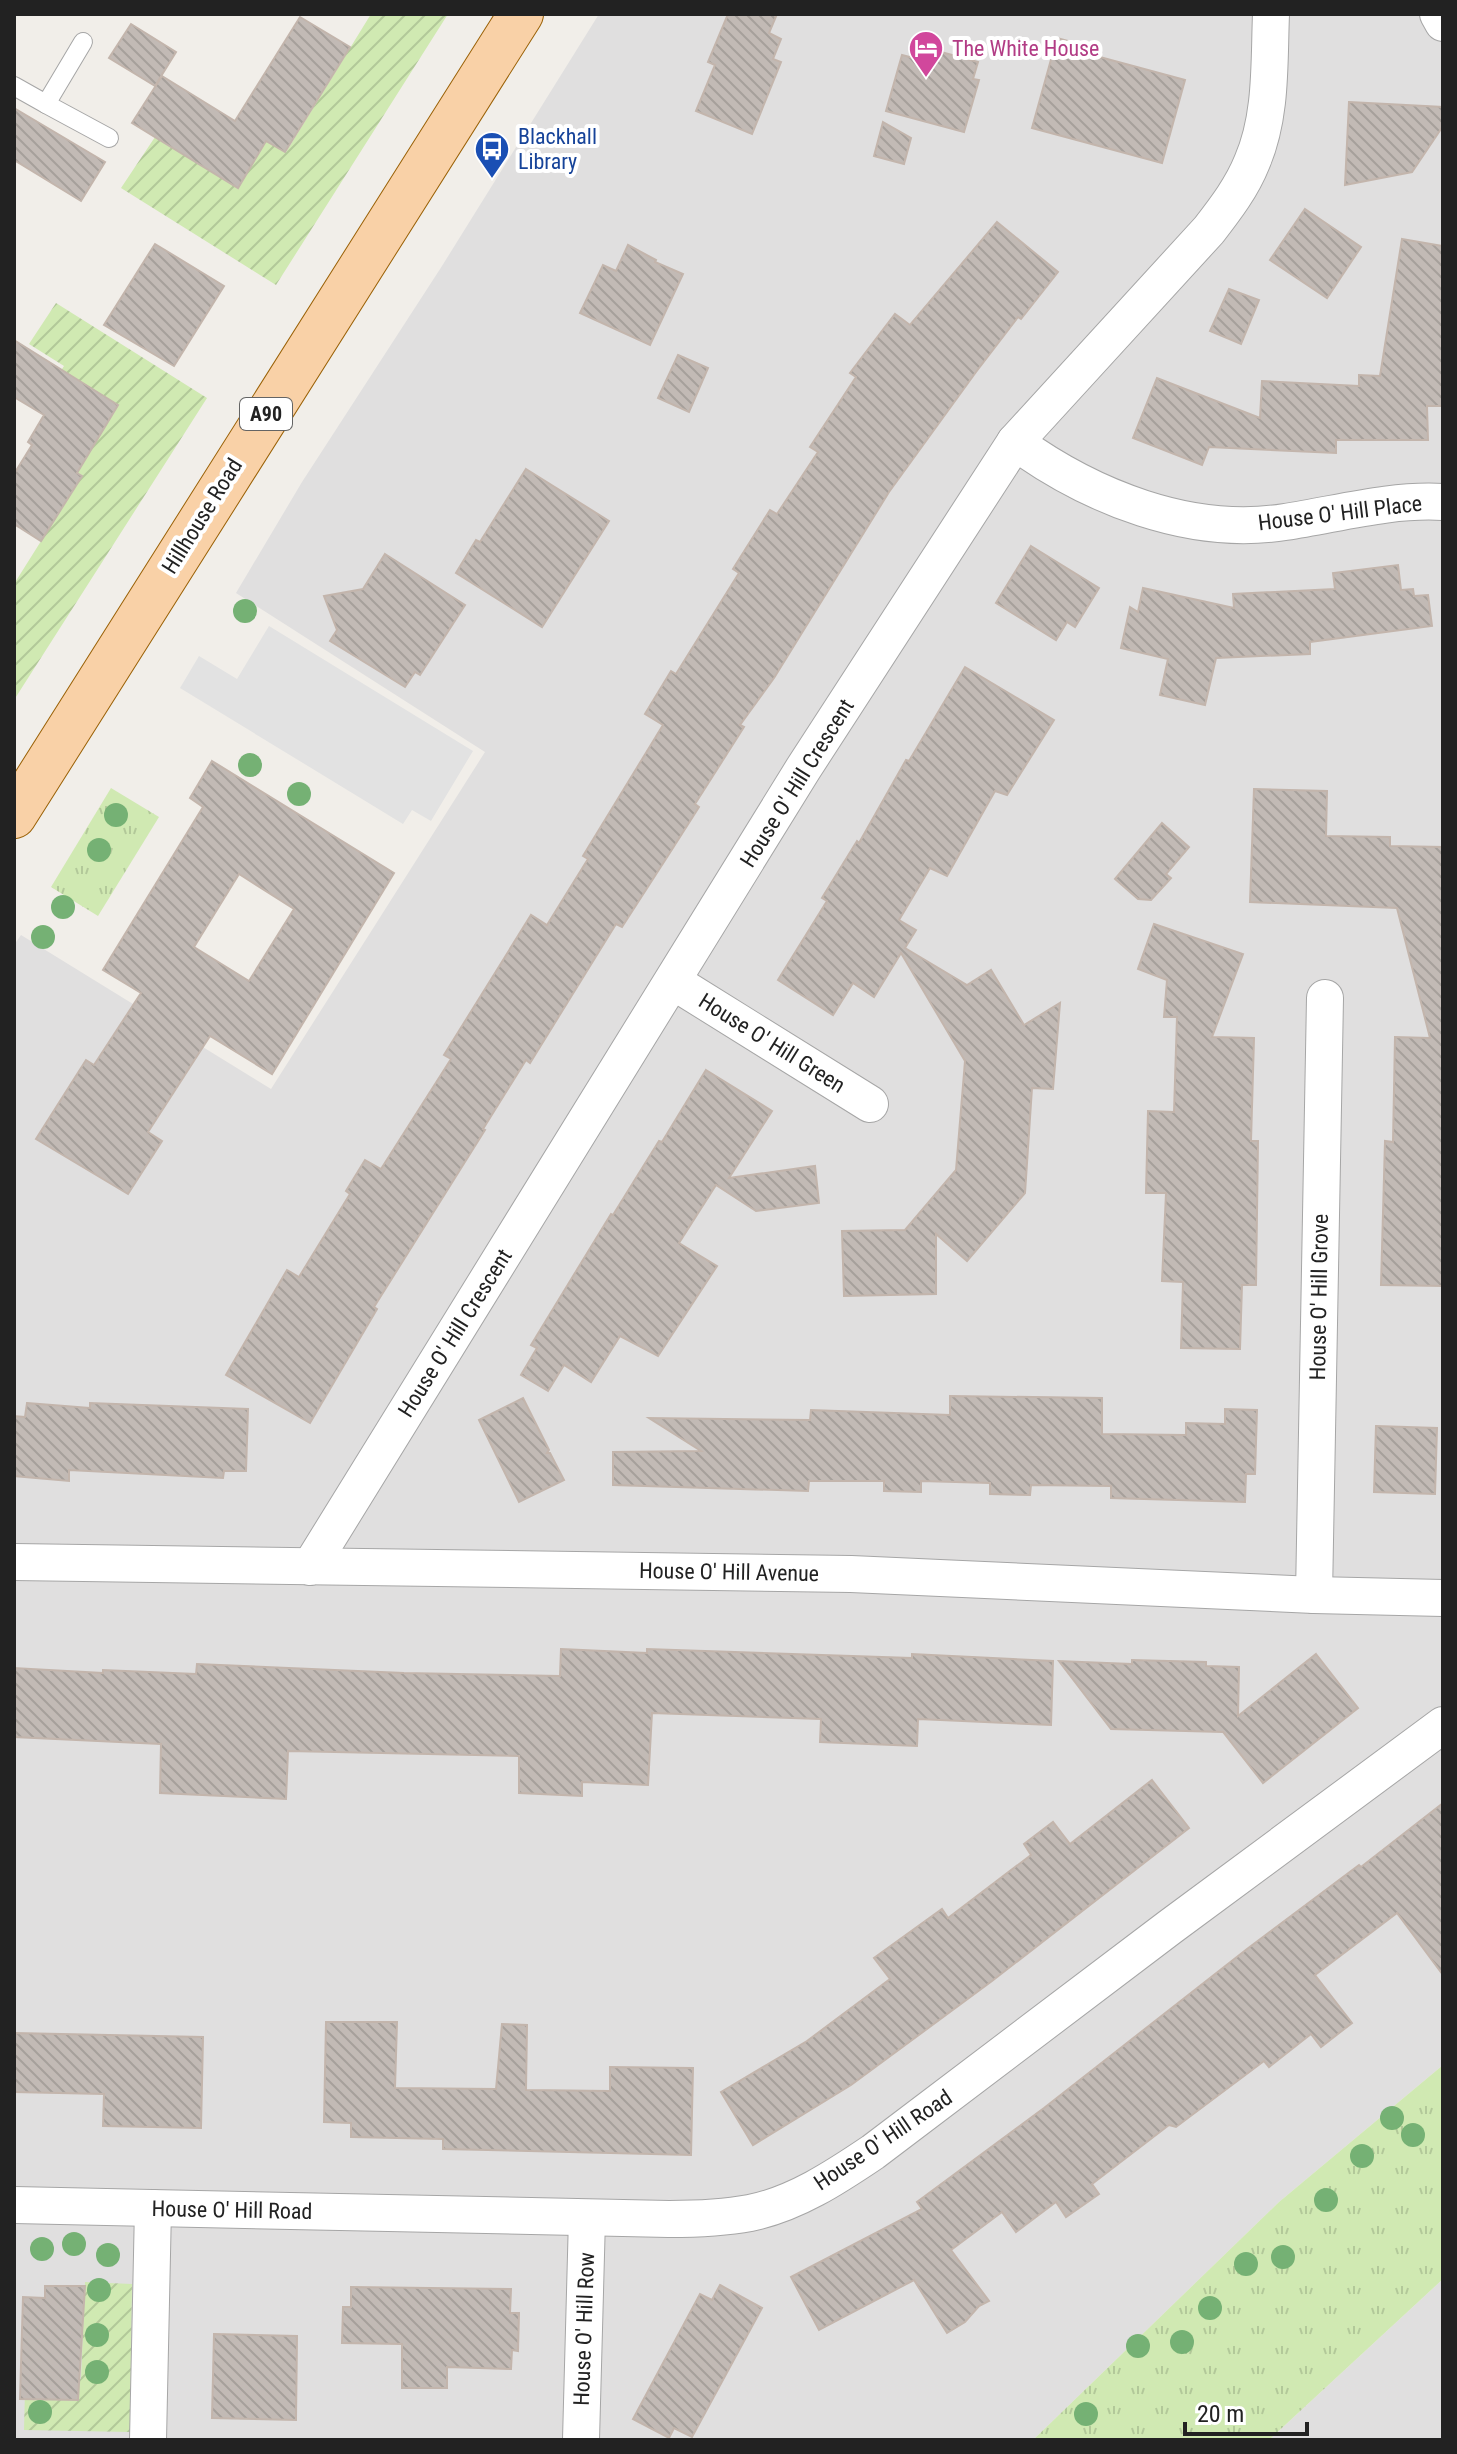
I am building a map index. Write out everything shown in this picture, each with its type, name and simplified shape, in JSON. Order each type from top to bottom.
[{"type":"main road","name":"Hillhouse Road","points":[[14,816],[521,14]]},
{"type":"street","name":"House O' Hill Crescent","points":[[310,1567],[803,769],[1015,442],[1209,230],[1234,198],[1253,161],[1264,124],[1271,14]]},
{"type":"street","points":[[1438,14],[1443,23]]},
{"type":"street","name":"House O' Hill Place","points":[[1015,442],[1054,468],[1105,494],[1154,511],[1205,523],[1282,522],[1413,500],[1443,502]]},
{"type":"street","name":"House O' Hill Green","points":[[674,982],[870,1104]]},
{"type":"street","name":"House O' Hill Grove","points":[[1314,1595],[1325,998]]},
{"type":"street","name":"House O' Hill Avenue","points":[[14,1562],[851,1574],[1443,1598]]},
{"type":"street","name":"House O' Hill Road","points":[[14,2205],[714,2218],[778,2203],[829,2182],[873,2152],[1443,1725]]},
{"type":"street","points":[[148,2440],[153,2208]]},
{"type":"street","name":"House O' Hill Row","points":[[581,2440],[587,2218]]},
{"type":"lane","points":[[46,104],[83,42]]},
{"type":"lane","points":[[14,86],[109,138]]},
{"type":"shaded area","points":[[599,14],[1443,14],[1443,2065],[1279,2202],[1033,2440],[14,2440],[14,945],[21,935],[271,1089],[485,752],[236,593],[302,482],[442,266]]},
{"type":"shaded area","points":[[269,626],[473,751],[431,821],[412,810],[403,824],[180,688],[199,656],[237,679]]},
{"type":"shaded area","points":[[1443,2279],[1443,2440],[1269,2440]]},
{"type":"green space","points":[[371,14],[448,14],[276,285],[121,188],[155,137],[238,188],[266,141],[286,152]]},
{"type":"green space","points":[[56,303],[207,398],[14,700],[14,584],[82,476],[77,473],[118,405],[60,372],[64,366],[29,344]]},
{"type":"green space","points":[[111,788],[159,817],[98,916],[51,887]]},
{"type":"green space","points":[[1443,2065],[1443,2279],[1269,2440],[1033,2440],[1279,2202]]},
{"type":"green space","points":[[85,2282],[132,2284],[130,2432],[24,2430],[26,2349],[81,2379]]},
{"type":"building","points":[[728,14],[777,14],[769,33],[781,39],[773,59],[781,62],[752,134],[696,111],[715,65],[708,62]]},
{"type":"building","points":[[300,17],[350,47],[285,152],[266,141],[238,188],[132,123],[162,76],[235,121]]},
{"type":"building","points":[[131,24],[176,52],[155,86],[109,58]]},
{"type":"building","points":[[1057,38],[1086,46],[1085,53],[1185,80],[1162,163],[1032,128]]},
{"type":"building","points":[[941,52],[978,62],[973,79],[979,80],[964,132],[886,111],[902,55],[925,61],[927,53],[940,56]]},
{"type":"building","points":[[1349,102],[1443,107],[1443,126],[1412,172],[1345,185]]},
{"type":"building","points":[[14,108],[105,162],[81,201],[14,160]]},
{"type":"building","points":[[883,122],[911,138],[904,164],[874,156]]},
{"type":"building","points":[[1305,209],[1361,247],[1327,298],[1270,260]]},
{"type":"building","points":[[997,222],[1058,272],[1021,319],[1018,317],[889,492],[774,678],[740,725],[744,727],[695,804],[699,807],[671,851],[622,927],[616,924],[530,1063],[526,1060],[483,1129],[374,1307],[377,1309],[310,1423],[226,1375],[287,1270],[299,1277],[350,1194],[346,1191],[365,1160],[381,1169],[451,1059],[444,1055],[531,915],[547,925],[588,859],[583,856],[663,725],[645,714],[671,671],[676,674],[739,573],[733,569],[770,510],[777,514],[818,452],[810,447],[856,377],[850,373],[895,314],[910,325]]},
{"type":"building","points":[[1402,239],[1443,246],[1443,406],[1427,406],[1428,440],[1336,440],[1336,453],[1209,447],[1202,465],[1133,438],[1157,378],[1260,418],[1262,381],[1359,386],[1359,375],[1380,376]]},
{"type":"building","points":[[155,244],[224,286],[174,366],[104,325]]},
{"type":"building","points":[[628,245],[655,262],[683,274],[650,345],[580,313],[603,265],[616,271]]},
{"type":"building","points":[[1229,289],[1259,300],[1241,344],[1210,331]]},
{"type":"building","points":[[14,340],[118,405],[77,473],[82,476],[41,541],[14,524],[14,474],[32,445],[28,442],[44,415],[14,397]]},
{"type":"building","points":[[678,355],[708,368],[689,412],[658,398]]},
{"type":"building","points":[[526,469],[609,521],[542,627],[456,573],[476,540],[480,542]]},
{"type":"building","points":[[1031,546],[1099,588],[1075,627],[1067,622],[1056,640],[996,603]]},
{"type":"building","points":[[385,554],[465,605],[420,675],[415,672],[405,687],[330,641],[337,630],[324,596],[363,589]]},
{"type":"building","points":[[1398,565],[1401,590],[1413,589],[1414,596],[1428,595],[1432,626],[1310,642],[1310,654],[1216,658],[1205,705],[1160,695],[1168,659],[1121,648],[1130,607],[1138,612],[1143,588],[1234,608],[1233,594],[1335,589],[1333,573]]},
{"type":"building","points":[[965,667],[1054,720],[1007,795],[995,791],[947,876],[930,868],[899,920],[916,930],[905,948],[967,985],[991,970],[1024,1025],[1060,1003],[1053,1089],[1032,1088],[1025,1193],[967,1261],[936,1234],[936,1294],[844,1296],[842,1231],[905,1230],[956,1170],[965,1061],[901,953],[874,997],[853,983],[833,1015],[778,980],[827,901],[822,898],[857,841],[859,843],[906,760],[909,761]]},
{"type":"building","points":[[212,761],[394,873],[272,1074],[210,1036],[148,1132],[162,1141],[128,1194],[36,1139],[86,1060],[94,1065],[141,993],[103,970],[203,807],[190,798]],"holes":[[[239,874],[294,909],[249,981],[194,947]]]},
{"type":"building","points":[[1254,789],[1327,791],[1326,836],[1390,837],[1390,846],[1443,847],[1443,1286],[1381,1285],[1385,1141],[1393,1142],[1395,1037],[1430,1038],[1397,908],[1250,902]]},
{"type":"building","points":[[1162,823],[1189,847],[1166,874],[1171,878],[1151,900],[1138,899],[1115,879]]},
{"type":"building","points":[[1154,924],[1243,954],[1212,1037],[1254,1038],[1251,1141],[1258,1141],[1256,1285],[1242,1285],[1240,1349],[1181,1348],[1183,1282],[1162,1281],[1166,1193],[1146,1193],[1148,1111],[1174,1112],[1177,1017],[1164,1017],[1167,980],[1138,969]]},
{"type":"building","points":[[706,1070],[772,1111],[729,1178],[815,1166],[819,1203],[756,1211],[716,1185],[679,1243],[717,1266],[658,1356],[620,1336],[591,1382],[564,1365],[548,1391],[521,1375],[537,1348],[531,1345],[611,1214],[659,1141],[662,1142]]},
{"type":"building","points":[[950,1396],[1102,1398],[1102,1434],[1186,1435],[1186,1423],[1225,1424],[1225,1409],[1257,1410],[1255,1474],[1246,1474],[1245,1502],[1111,1498],[1111,1486],[1031,1485],[1030,1495],[990,1494],[990,1483],[921,1481],[921,1492],[884,1491],[884,1481],[809,1481],[808,1491],[613,1485],[613,1452],[701,1451],[649,1418],[810,1420],[811,1410],[950,1415]]},
{"type":"building","points":[[523,1398],[549,1450],[547,1453],[550,1453],[564,1480],[519,1502],[479,1420]]},
{"type":"building","points":[[27,1403],[90,1408],[90,1403],[248,1409],[246,1471],[224,1471],[223,1478],[69,1470],[69,1481],[14,1476],[14,1416],[25,1417]]},
{"type":"building","points":[[1376,1426],[1437,1428],[1435,1494],[1374,1492]]},
{"type":"building","points":[[561,1649],[912,1658],[912,1654],[1053,1661],[1051,1725],[918,1719],[917,1746],[820,1742],[821,1719],[652,1713],[648,1785],[582,1782],[582,1796],[519,1793],[519,1756],[288,1751],[286,1799],[160,1793],[161,1744],[14,1737],[14,1668],[196,1674],[197,1664],[560,1676]]},
{"type":"building","points":[[1316,1654],[1358,1708],[1263,1783],[1223,1732],[1111,1729],[1059,1661],[1132,1664],[1132,1660],[1206,1662],[1206,1666],[1239,1667],[1238,1716]]},
{"type":"building","points":[[1152,1780],[1189,1828],[992,1981],[851,2085],[753,2145],[721,2092],[807,2041],[890,1979],[874,1958],[942,1909],[948,1918],[1031,1855],[1024,1844],[1053,1822],[1070,1844]]},
{"type":"building","points":[[1443,1803],[1443,1975],[1397,1913],[1315,1975],[1352,2023],[1321,2047],[1311,2034],[1269,2067],[1264,2061],[1176,2127],[1169,2125],[1092,2184],[1099,2194],[1066,2217],[1056,2202],[1016,2232],[1002,2212],[951,2250],[989,2301],[979,2306],[965,2322],[947,2333],[914,2280],[819,2330],[791,2277],[922,2209],[917,2202]]},
{"type":"building","points":[[326,2022],[397,2022],[395,2088],[496,2089],[502,2024],[527,2025],[526,2090],[610,2091],[610,2067],[693,2068],[691,2155],[443,2149],[443,2139],[351,2137],[351,2123],[324,2122]]},
{"type":"building","points":[[14,2033],[203,2037],[201,2128],[103,2126],[104,2094],[14,2092]]},
{"type":"building","points":[[720,2285],[762,2308],[692,2437],[674,2428],[669,2438],[633,2419],[700,2294],[712,2300]]},
{"type":"building","points":[[45,2286],[85,2286],[78,2400],[20,2399],[23,2297],[45,2298]]},
{"type":"building","points":[[351,2287],[511,2289],[510,2313],[519,2313],[518,2351],[512,2350],[511,2369],[447,2367],[447,2388],[402,2388],[402,2344],[342,2343],[343,2307],[351,2307]]},
{"type":"building","points":[[214,2334],[297,2336],[296,2420],[212,2418]]},
{"type":"place","name":"The White House","points":[[926,79]]},
{"type":"place","name":"Blackhall Library","points":[[492,180]]}]
